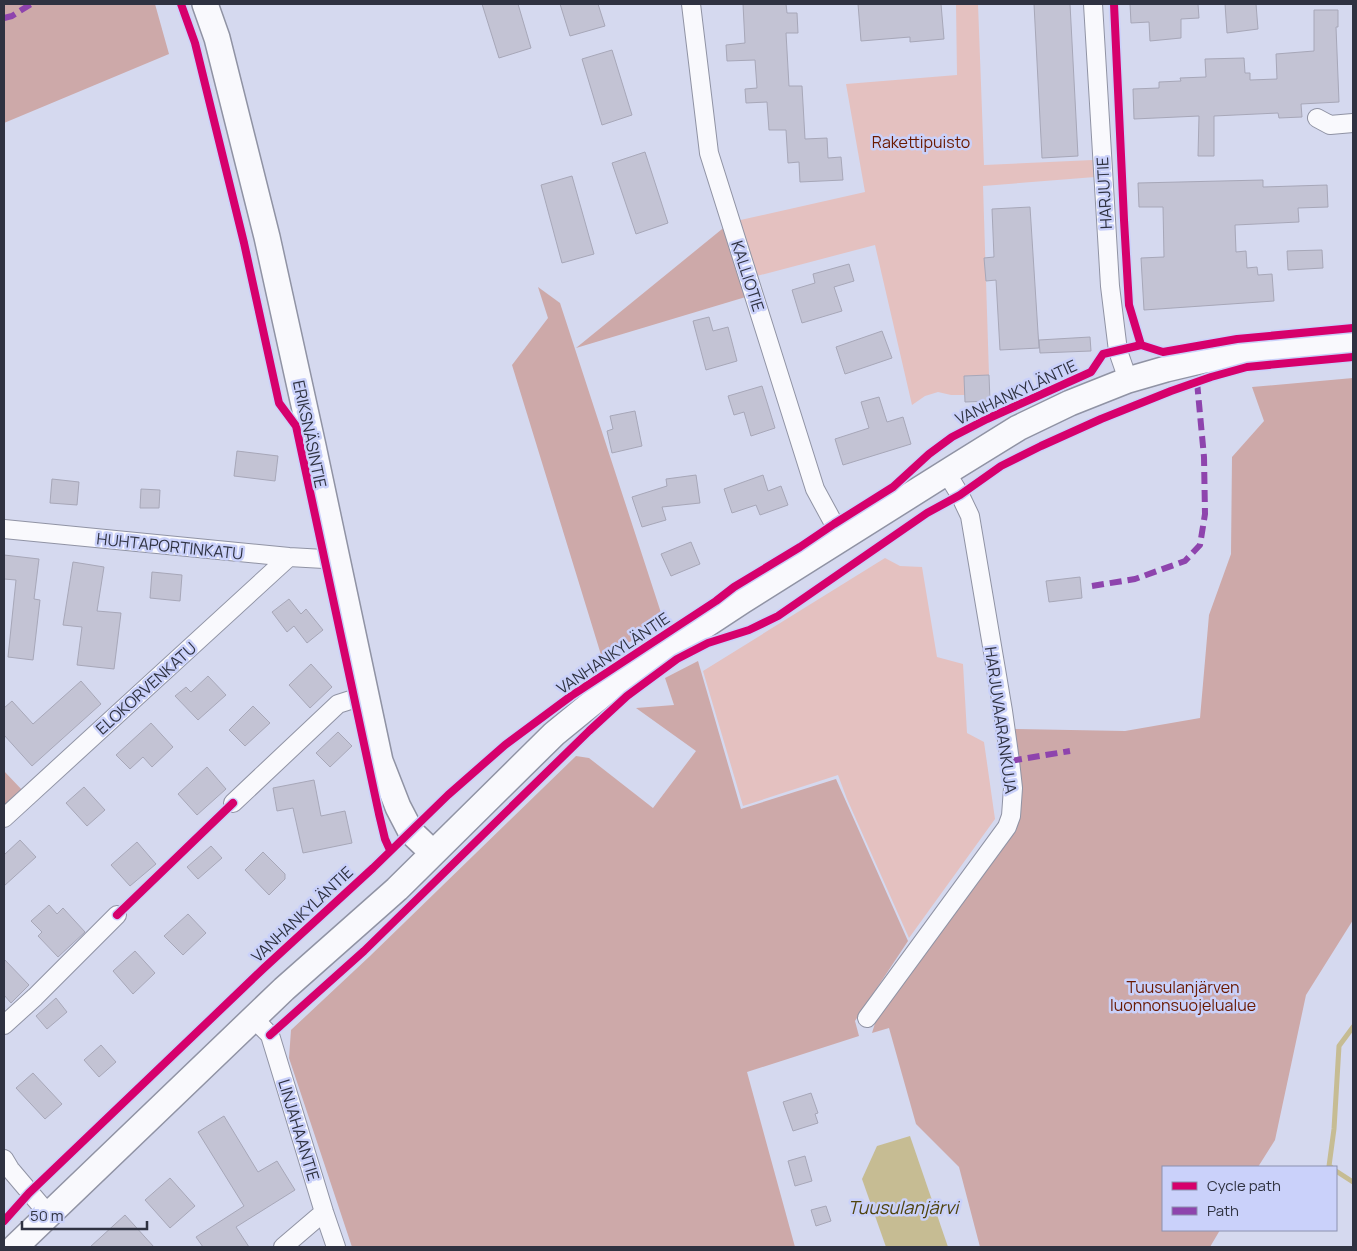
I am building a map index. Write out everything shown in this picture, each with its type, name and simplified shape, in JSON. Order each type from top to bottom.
[{"type":"street","name":"ERIKSNÄSINTIE","points":[[205,4],[217,38],[267,237],[380,761],[398,807],[411,832],[433,853]]},
{"type":"street","name":"KALLIOTIE","points":[[691,4],[709,152],[815,488],[834,524],[844,537]]},
{"type":"street","name":"HARJUTIE","points":[[1093,4],[1110,286],[1118,351],[1128,380]]},
{"type":"street","points":[[1317,118],[1330,125],[1353,123]]},
{"type":"street","name":"VANHANKYLÄNTIE","points":[[15,1247],[284,989],[397,889],[554,734],[603,694],[742,601],[946,472],[1018,428],[1070,403],[1128,380],[1204,360],[1353,343]]},
{"type":"street","name":"HARJUVAARANKUJA","points":[[867,1018],[1007,827],[1011,816],[1013,788],[1009,752],[970,516],[960,494],[946,472]]},
{"type":"street","name":"HUHTAPORTINKATU","points":[[4,529],[289,558],[324,559],[337,557]]},
{"type":"street","name":"ELOKORVENKATU","points":[[4,818],[289,558]]},
{"type":"street","points":[[233,803],[338,704],[366,695]]},
{"type":"street","points":[[4,1025],[118,915]]},
{"type":"street","name":"LINJAHAANTIE","points":[[254,1019],[270,1035],[336,1247]]},
{"type":"street","points":[[4,1160],[49,1215]]},
{"type":"street","points":[[283,1247],[324,1212]]},
{"type":"green space","points":[[4,4],[155,4],[169,54],[4,123]]},
{"type":"green space","name":"Rakettipuisto","points":[[956,4],[978,4],[984,165],[1093,160],[1095,177],[983,186],[989,375],[964,376],[965,395],[951,395],[938,392],[925,396],[912,405],[875,245],[753,277],[736,221],[865,192],[846,84],[957,75]]},
{"type":"green space","points":[[727,225],[749,296],[576,348]]},
{"type":"green space","points":[[538,287],[560,303],[664,622],[602,658],[512,365],[548,318]]},
{"type":"green space","name":"Tuusulanjärven luonnonsuojelualue","points":[[1353,378],[1353,920],[1306,995],[1275,1140],[1259,1166],[1162,1166],[1162,1231],[1219,1231],[1210,1247],[980,1247],[959,1167],[916,1124],[889,1028],[872,1033],[876,1020],[1016,831],[1022,782],[1012,729],[1125,731],[1200,718],[1209,615],[1231,554],[1232,457],[1264,421],[1252,387]]},
{"type":"green space","points":[[885,558],[900,566],[922,567],[937,657],[963,664],[967,733],[984,742],[995,819],[909,938],[838,775],[743,806],[703,671]]},
{"type":"green space","points":[[698,661],[741,809],[836,779],[908,941],[855,1021],[859,1036],[747,1072],[795,1247],[352,1247],[289,1058],[291,1030],[576,756],[589,758],[653,808],[696,751],[636,708],[674,705],[665,678]]},
{"type":"green space","points":[[4,771],[23,791],[4,807]]},
{"type":"water","name":"Tuusulanjärvi","points":[[910,1136],[948,1247],[886,1247],[862,1179],[877,1146]]},
{"type":"building","points":[[482,4],[518,4],[531,48],[499,58]]},
{"type":"building","points":[[560,4],[598,4],[605,26],[570,36]]},
{"type":"building","points":[[743,4],[786,4],[787,13],[797,13],[798,33],[786,33],[789,86],[802,86],[805,139],[827,138],[828,158],[841,157],[843,180],[800,182],[799,162],[788,163],[786,130],[769,130],[767,102],[746,103],[745,89],[757,88],[755,60],[727,61],[726,45],[745,43]]},
{"type":"building","points":[[858,4],[941,4],[944,39],[910,42],[910,37],[861,41]]},
{"type":"building","points":[[1034,4],[1070,4],[1078,156],[1042,158]]},
{"type":"building","points":[[1130,4],[1198,4],[1199,18],[1181,19],[1181,38],[1150,41],[1149,22],[1131,23]]},
{"type":"building","points":[[1225,4],[1256,4],[1258,29],[1227,33]]},
{"type":"building","points":[[1314,10],[1338,10],[1338,27],[1336,27],[1339,102],[1301,104],[1302,117],[1279,118],[1278,113],[1214,116],[1214,156],[1198,156],[1199,116],[1134,119],[1133,89],[1159,88],[1159,82],[1181,81],[1180,78],[1206,77],[1205,59],[1244,58],[1245,73],[1250,73],[1250,80],[1277,79],[1276,54],[1314,51]]},
{"type":"building","points":[[612,50],[632,115],[602,125],[582,59]]},
{"type":"building","points":[[645,152],[668,223],[636,234],[612,163]]},
{"type":"building","points":[[572,176],[594,254],[562,263],[541,185]]},
{"type":"building","points":[[1263,180],[1263,187],[1327,185],[1328,207],[1298,208],[1299,222],[1235,225],[1236,252],[1246,251],[1247,268],[1257,267],[1258,275],[1272,274],[1274,301],[1144,310],[1141,258],[1164,257],[1163,207],[1139,207],[1138,183]]},
{"type":"building","points":[[1030,207],[1039,348],[1000,350],[996,280],[986,281],[984,258],[994,257],[992,209]]},
{"type":"building","points":[[1322,250],[1323,268],[1288,270],[1287,251]]},
{"type":"building","points":[[849,264],[854,281],[834,287],[842,311],[802,323],[792,290],[815,283],[813,274]]},
{"type":"building","points":[[709,317],[713,331],[728,327],[737,361],[706,370],[693,321]]},
{"type":"building","points":[[882,331],[892,358],[845,374],[836,347]]},
{"type":"building","points":[[1090,337],[1091,351],[1040,353],[1039,340]]},
{"type":"building","points":[[989,375],[990,401],[965,402],[964,376]]},
{"type":"building","points":[[762,386],[775,428],[751,436],[744,412],[734,415],[728,396]]},
{"type":"building","points":[[879,397],[887,422],[903,417],[911,444],[843,465],[835,439],[869,428],[861,402]]},
{"type":"building","points":[[635,411],[642,446],[612,453],[607,431],[613,429],[610,416]]},
{"type":"building","points":[[237,451],[278,456],[275,481],[234,476]]},
{"type":"building","points":[[696,475],[700,503],[662,507],[666,520],[642,527],[632,497],[667,486],[666,479]]},
{"type":"building","points":[[763,475],[768,491],[781,486],[788,505],[760,515],[756,505],[732,513],[724,489]]},
{"type":"building","points":[[52,479],[79,482],[77,505],[50,503]]},
{"type":"building","points":[[141,489],[160,490],[159,508],[140,508]]},
{"type":"building","points":[[691,542],[700,564],[671,576],[661,554]]},
{"type":"building","points":[[4,555],[39,559],[34,599],[40,600],[33,660],[8,657],[16,580],[4,579]]},
{"type":"building","points":[[73,562],[104,567],[97,611],[121,613],[114,669],[77,665],[82,627],[63,625]]},
{"type":"building","points":[[152,572],[182,575],[180,601],[150,598]]},
{"type":"building","points":[[1080,577],[1082,598],[1049,602],[1046,581]]},
{"type":"building","points":[[289,599],[301,614],[306,609],[323,630],[307,643],[294,626],[287,632],[272,612]]},
{"type":"building","points":[[311,664],[332,687],[310,708],[289,685]]},
{"type":"building","points":[[208,676],[226,695],[198,720],[175,696],[186,687],[191,692]]},
{"type":"building","points":[[81,681],[101,704],[32,766],[4,735],[4,708],[12,701],[33,724]]},
{"type":"building","points":[[253,706],[270,723],[245,746],[229,730]]},
{"type":"building","points":[[151,723],[173,747],[152,767],[143,757],[130,769],[116,755]]},
{"type":"building","points":[[338,732],[352,746],[330,767],[316,753]]},
{"type":"building","points":[[207,767],[226,789],[197,815],[178,794]]},
{"type":"building","points":[[314,780],[321,816],[345,811],[352,843],[303,853],[293,808],[277,811],[273,788]]},
{"type":"building","points":[[84,787],[105,810],[87,826],[66,803]]},
{"type":"building","points":[[20,840],[36,857],[4,886],[4,855]]},
{"type":"building","points":[[137,842],[156,864],[130,886],[111,865]]},
{"type":"building","points":[[211,846],[222,858],[198,879],[187,867]]},
{"type":"building","points":[[263,852],[285,874],[285,879],[269,895],[245,870]]},
{"type":"building","points":[[49,905],[57,914],[63,908],[85,932],[58,957],[38,936],[42,932],[31,921]]},
{"type":"building","points":[[188,914],[206,933],[183,955],[164,936]]},
{"type":"building","points":[[135,951],[155,973],[133,994],[113,971]]},
{"type":"building","points":[[4,959],[29,985],[11,1003],[4,995]]},
{"type":"building","points":[[56,998],[67,1012],[47,1029],[36,1016]]},
{"type":"building","points":[[101,1045],[116,1062],[99,1077],[84,1060]]},
{"type":"building","points":[[33,1073],[62,1104],[45,1119],[16,1088]]},
{"type":"building","points":[[811,1093],[818,1113],[815,1114],[818,1123],[793,1131],[783,1102]]},
{"type":"building","points":[[224,1116],[258,1172],[277,1161],[295,1190],[236,1227],[249,1247],[203,1247],[196,1237],[244,1206],[198,1132]]},
{"type":"building","points":[[805,1156],[812,1181],[795,1186],[788,1161]]},
{"type":"building","points":[[170,1178],[195,1206],[170,1228],[145,1200]]},
{"type":"building","points":[[826,1206],[831,1221],[816,1226],[811,1210]]},
{"type":"building","points":[[125,1215],[154,1247],[90,1247]]},
{"type":"waterway","points":[[1329,1166],[1334,1129],[1339,1046],[1353,1027]]},
{"type":"waterway","points":[[1337,1172],[1353,1182]]},
{"type":"marked path","points":[[4,18],[12,16],[31,4]]},
{"type":"marked path","points":[[1092,586],[1135,579],[1185,561],[1200,545],[1205,514],[1204,457],[1197,382]]},
{"type":"marked path","points":[[1010,761],[1070,751]]},
{"type":"cycle path","points":[[181,4],[195,43],[244,243],[279,403],[296,426],[379,814],[385,839],[390,850]]},
{"type":"cycle path","points":[[1114,4],[1129,305],[1141,345]]},
{"type":"cycle path","points":[[4,1221],[29,1193],[264,968],[373,868],[448,795],[505,745],[571,696],[716,601],[734,587],[893,487],[929,454],[952,437],[1091,372],[1103,354],[1141,345],[1163,352],[1237,339],[1353,328]]},
{"type":"cycle path","points":[[270,1035],[364,951],[589,731],[627,696],[677,659],[708,643],[749,630],[778,616],[927,513],[960,495],[1001,466],[1101,419],[1171,391],[1247,367],[1353,357]]},
{"type":"cycle path","points":[[117,915],[233,803]]}]
